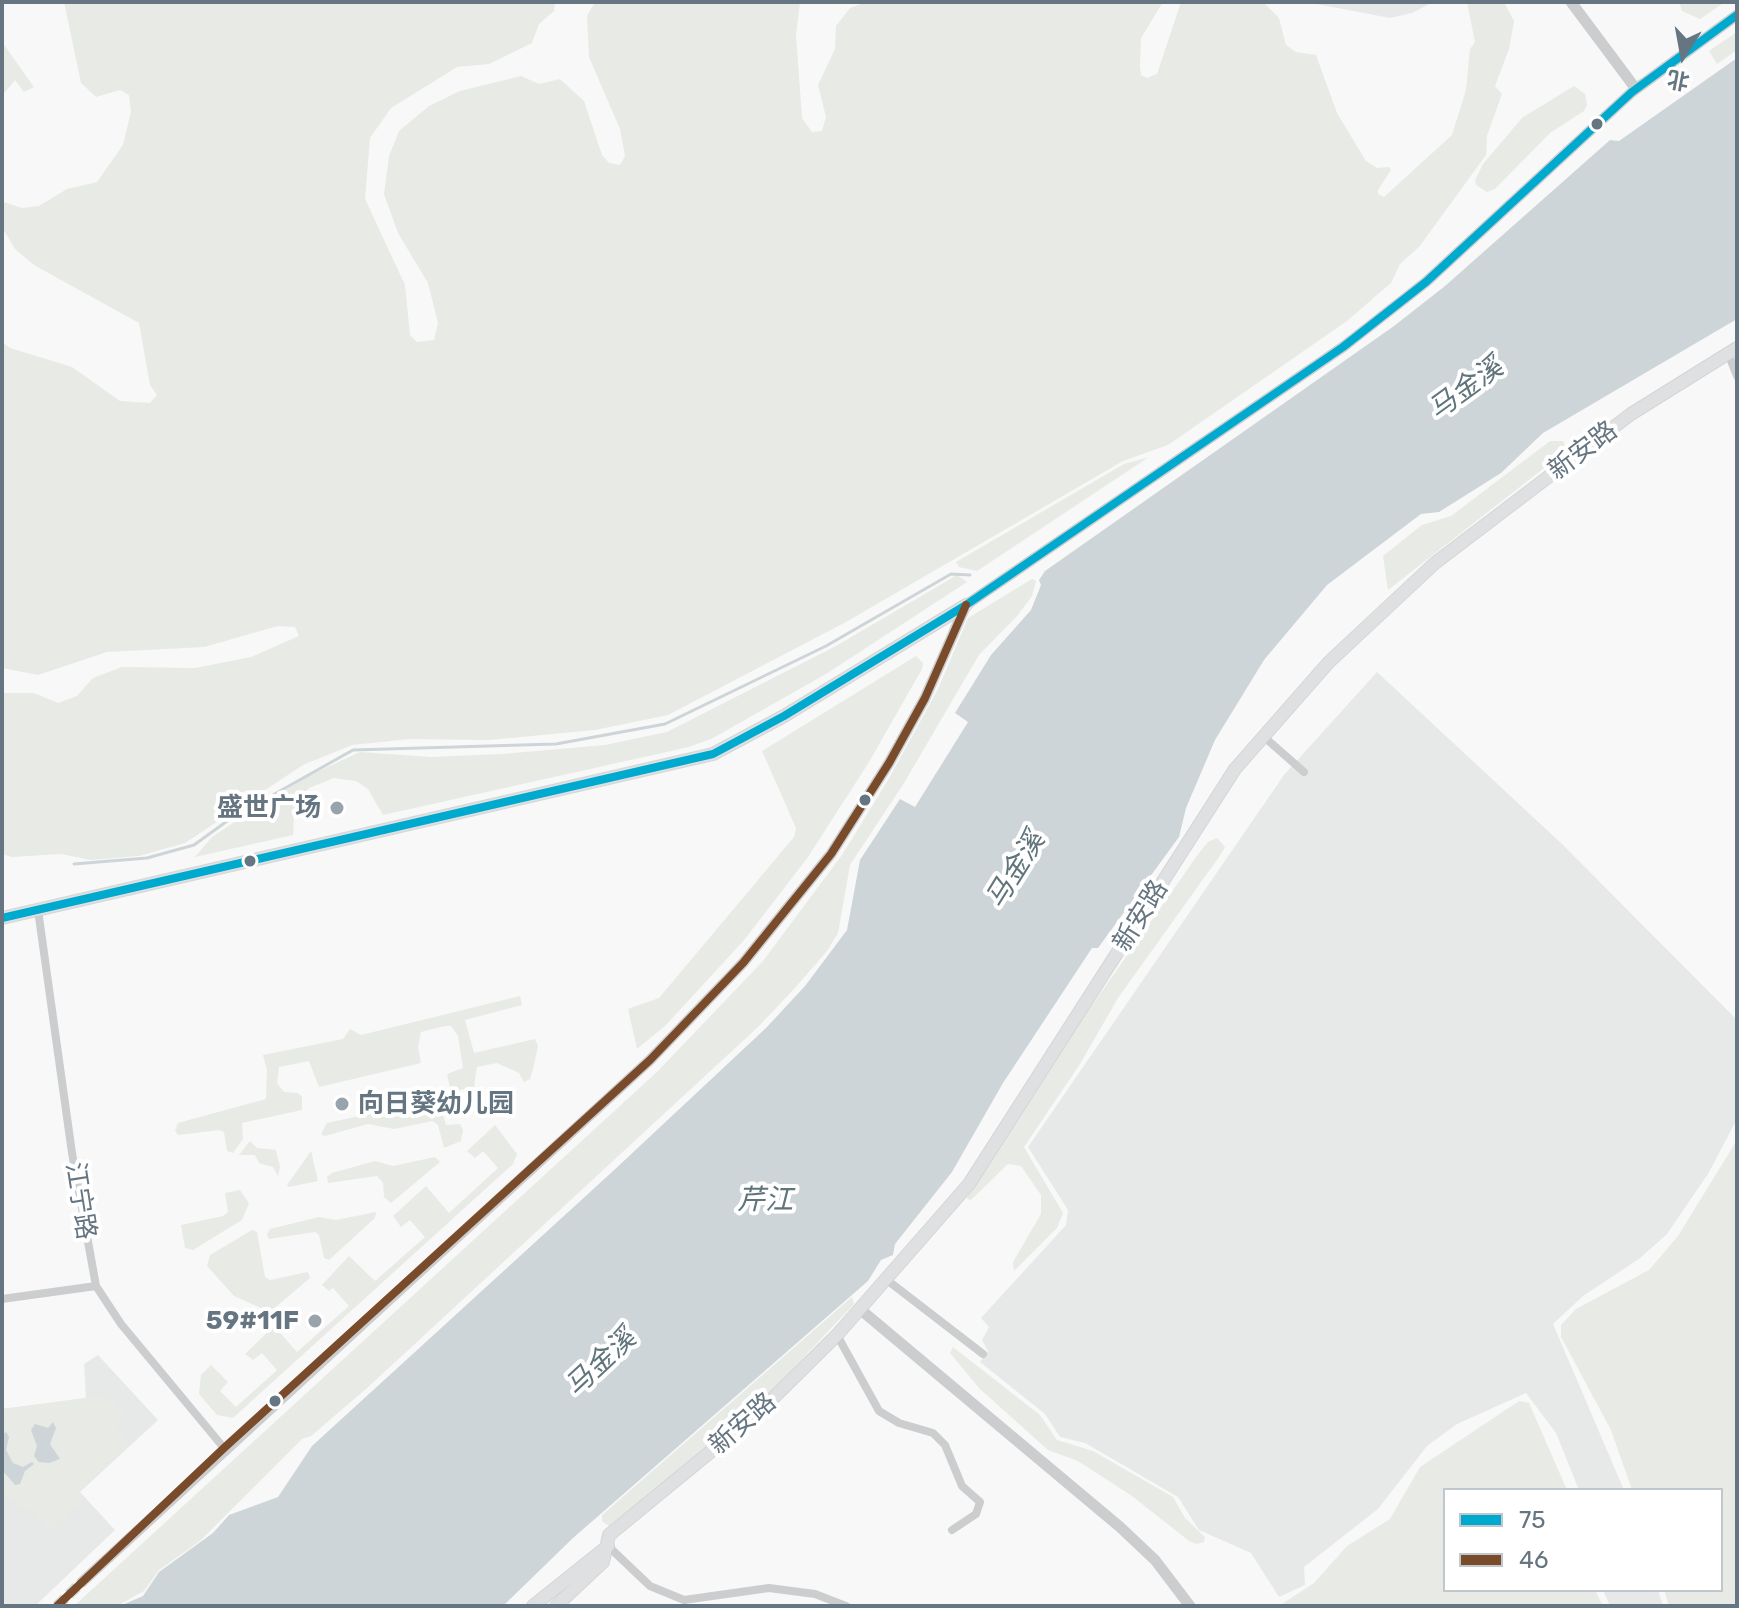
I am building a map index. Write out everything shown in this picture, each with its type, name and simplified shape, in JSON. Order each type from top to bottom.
[{"type":"main road","name":"新安路","points":[[556,1606],[603,1562],[607,1539],[618,1528],[759,1412],[837,1335],[969,1184],[1078,1019],[1202,817],[1263,736],[1339,652],[1435,563],[1631,414],[1732,351]]},
{"type":"main road","points":[[2,918],[713,754],[784,716],[966,605]]},
{"type":"main road","name":"新安路","points":[[533,1606],[608,1546]]},
{"type":"street","points":[[1571,2],[1636,89]]},
{"type":"street","points":[[82,1582],[224,1448],[650,1060],[743,963],[831,854],[889,763],[925,698],[966,605],[1343,347],[1426,282],[1636,89],[1737,15]]},
{"type":"street","points":[[1732,351],[1737,376]]},
{"type":"street","points":[[1263,736],[1304,772]]},
{"type":"street","name":"江宁路","points":[[38,910],[72,1153],[96,1286],[121,1324],[224,1448]]},
{"type":"street","points":[[887,1280],[983,1354]]},
{"type":"street","points":[[2,1299],[96,1286]]},
{"type":"street","points":[[861,1310],[1120,1527],[1155,1560],[1190,1606]]},
{"type":"street","points":[[837,1335],[879,1411],[899,1423],[933,1433],[945,1445],[962,1486],[980,1502],[976,1514],[952,1530]]},
{"type":"street","points":[[608,1546],[650,1586],[684,1600],[769,1588],[815,1594],[846,1606]]},
{"type":"shaded area","points":[[64,2],[555,2],[554,11],[539,24],[532,43],[489,64],[457,67],[391,108],[370,138],[365,199],[405,285],[410,335],[417,342],[434,340],[438,323],[428,283],[398,233],[384,194],[389,156],[399,131],[429,106],[460,91],[521,76],[539,84],[560,79],[584,101],[602,155],[609,163],[620,165],[625,156],[620,129],[589,57],[587,16],[595,2],[800,2],[796,35],[802,118],[812,132],[822,131],[826,117],[818,85],[835,49],[836,26],[850,8],[866,2],[1163,2],[1141,38],[1141,75],[1147,78],[1157,74],[1181,2],[1263,2],[1279,18],[1286,45],[1296,52],[1316,55],[1337,113],[1366,161],[1377,168],[1389,167],[1391,170],[1378,190],[1378,194],[1384,197],[1452,135],[1466,90],[1470,49],[1475,42],[1467,2],[1504,2],[1514,21],[1509,49],[1495,86],[1502,94],[1487,136],[1486,155],[1419,247],[1400,264],[1391,283],[1347,321],[1168,445],[1123,461],[846,622],[668,715],[595,730],[489,740],[409,739],[352,745],[303,765],[185,843],[139,856],[91,860],[61,854],[12,857],[2,854],[2,693],[34,693],[58,703],[77,696],[93,678],[122,667],[195,668],[251,657],[299,636],[295,627],[278,626],[204,647],[107,652],[38,675],[2,668],[2,342],[10,348],[72,367],[120,401],[150,403],[157,395],[150,385],[139,323],[34,265],[15,249],[2,227],[4,202],[22,208],[39,206],[67,189],[97,182],[123,145],[131,112],[129,95],[120,90],[96,97],[81,83]]},
{"type":"shaded area","points":[[1306,2],[1433,2],[1412,13],[1390,18]]},
{"type":"shaded area","points":[[1679,2],[1725,2],[1700,19],[1682,11]]},
{"type":"shaded area","points":[[1737,32],[1737,50],[1717,64],[1709,51]]},
{"type":"shaded area","points":[[2,42],[34,87],[24,92],[15,80],[2,96]]},
{"type":"shaded area","points":[[1574,86],[1585,94],[1587,105],[1584,111],[1550,133],[1495,189],[1487,192],[1476,185],[1475,180],[1483,164],[1522,118]]},
{"type":"shaded area","points":[[1550,441],[1563,441],[1565,446],[1557,458],[1388,590],[1383,556],[1422,525],[1451,516]]},
{"type":"shaded area","points":[[1149,457],[977,571],[959,567],[956,562],[1124,464]]},
{"type":"shaded area","points":[[957,575],[967,582],[826,674],[713,738],[689,747],[383,815],[368,789],[356,781],[334,778],[309,788],[295,802],[293,835],[195,857],[212,837],[236,821],[308,776],[360,752],[431,757],[502,754],[605,745],[667,732],[836,646]]},
{"type":"shaded area","points":[[1032,579],[1036,581],[1032,596],[979,655],[904,783],[850,865],[838,933],[827,951],[794,989],[758,1027],[366,1389],[311,1436],[302,1439],[200,1541],[159,1570],[144,1591],[117,1606],[74,1606],[658,1071],[763,961],[842,855],[888,780],[938,689],[968,618]]},
{"type":"shaded area","points":[[916,656],[923,663],[922,669],[869,762],[808,857],[745,939],[666,1025],[637,1049],[628,1009],[659,998],[794,837],[796,828],[762,751]]},
{"type":"shaded area","points":[[1377,672],[1562,844],[1737,1020],[1737,1119],[1708,1174],[1667,1234],[1639,1259],[1583,1296],[1553,1324],[1623,1488],[1578,1488],[1556,1433],[1526,1393],[1457,1424],[1427,1446],[1378,1509],[1304,1567],[1305,1585],[1279,1597],[1251,1553],[1199,1530],[1178,1497],[1085,1443],[1060,1437],[1045,1414],[980,1362],[988,1351],[982,1340],[989,1327],[981,1318],[1066,1225],[1068,1210],[1028,1147],[1284,775]]},
{"type":"shaded area","points":[[1217,838],[1225,847],[1219,857],[1118,998],[1080,1064],[1024,1147],[1063,1213],[1057,1228],[1014,1271],[1013,1262],[1041,1214],[1041,1195],[1021,1166],[1008,1164],[971,1200],[967,1199],[968,1194],[1069,1038],[1199,853],[1208,842]]},
{"type":"shaded area","points":[[520,996],[522,1005],[465,1020],[474,1053],[535,1039],[538,1046],[533,1069],[530,1079],[524,1082],[519,1073],[497,1063],[477,1067],[474,1087],[451,1092],[447,1074],[463,1068],[458,1036],[451,1026],[445,1026],[421,1032],[418,1047],[421,1063],[319,1087],[309,1061],[279,1067],[277,1083],[284,1092],[298,1093],[302,1097],[302,1110],[242,1123],[243,1139],[233,1153],[227,1151],[224,1132],[219,1130],[178,1135],[175,1131],[178,1123],[266,1099],[267,1070],[263,1055],[343,1039],[350,1029],[361,1035]]},
{"type":"shaded area","points":[[438,1099],[446,1125],[460,1124],[463,1130],[461,1141],[444,1148],[438,1125],[432,1121],[394,1129],[368,1124],[325,1136],[321,1134],[327,1123]]},
{"type":"shaded area","points":[[495,1125],[517,1154],[513,1164],[233,1418],[217,1415],[199,1394],[201,1375],[211,1365],[228,1382],[220,1391],[236,1407],[277,1370],[262,1353],[253,1360],[245,1354],[274,1326],[297,1352],[349,1306],[333,1288],[329,1291],[322,1285],[349,1256],[375,1281],[425,1237],[410,1220],[401,1227],[393,1216],[426,1186],[449,1213],[498,1168],[483,1151],[475,1158],[467,1151]]},
{"type":"shaded area","points":[[1737,1140],[1737,1606],[1669,1606],[1665,1592],[1723,1592],[1723,1488],[1631,1488],[1611,1430],[1561,1337],[1561,1325],[1576,1309],[1649,1270],[1678,1236]]},
{"type":"shaded area","points":[[250,1141],[257,1148],[276,1150],[280,1167],[278,1176],[273,1167],[259,1163],[255,1155],[239,1155]]},
{"type":"shaded area","points":[[311,1151],[318,1181],[289,1187],[287,1185]]},
{"type":"shaded area","points":[[435,1157],[440,1162],[391,1203],[384,1197],[383,1183],[377,1176],[328,1183],[327,1177],[332,1173],[375,1161],[393,1166]]},
{"type":"shaded area","points":[[240,1190],[249,1203],[242,1220],[193,1250],[185,1248],[181,1225],[223,1216],[228,1212],[225,1193]]},
{"type":"shaded area","points":[[376,1212],[375,1218],[329,1260],[324,1258],[319,1235],[315,1232],[269,1239],[267,1235],[270,1229],[319,1217],[336,1220]]},
{"type":"shaded area","points":[[252,1230],[257,1232],[265,1277],[270,1280],[308,1272],[310,1278],[270,1312],[234,1296],[207,1266],[210,1255]]},
{"type":"shaded area","points":[[852,1297],[854,1304],[749,1415],[609,1526],[602,1521],[602,1515]]},
{"type":"shaded area","points":[[953,1347],[1040,1415],[1057,1440],[1093,1451],[1173,1497],[1185,1518],[1205,1537],[1204,1542],[1197,1544],[1189,1541],[1132,1496],[1078,1461],[1048,1450],[980,1389],[950,1353]]},
{"type":"shaded area","points":[[98,1355],[158,1420],[80,1492],[115,1530],[35,1606],[2,1606],[2,1409],[86,1399],[84,1364]]},
{"type":"shaded area","points":[[107,1395],[124,1413],[118,1429],[130,1444],[78,1492],[85,1500],[54,1528],[47,1527],[32,1511],[21,1509],[11,1499],[2,1496],[2,1409]]},
{"type":"shaded area","points":[[1519,1401],[1529,1403],[1566,1488],[1443,1488],[1443,1592],[1596,1592],[1603,1606],[1279,1606],[1314,1583],[1347,1546],[1390,1519],[1420,1467]]},
{"type":"shaded area","points":[[1604,1592],[1659,1592],[1663,1606],[1610,1606]]},
{"type":"water","points":[[1737,58],[1737,319],[1543,433],[1501,473],[1439,512],[1421,514],[1327,585],[1264,660],[1215,740],[1186,808],[1179,837],[1098,948],[1092,948],[1003,1083],[952,1172],[895,1244],[893,1255],[881,1260],[868,1281],[573,1538],[503,1606],[120,1606],[143,1596],[159,1572],[213,1533],[229,1515],[278,1497],[312,1446],[612,1172],[766,1028],[805,986],[847,930],[860,860],[900,799],[915,807],[968,722],[955,713],[991,655],[1031,610],[1041,585],[1039,580],[1045,571],[1394,326],[1445,286],[1610,140],[1619,141]]},
{"type":"water","points":[[53,1422],[56,1428],[50,1444],[60,1459],[49,1463],[39,1462],[34,1456],[37,1446],[31,1430],[35,1424],[48,1428]]},
{"type":"water","points":[[6,1432],[9,1437],[6,1450],[13,1463],[23,1467],[32,1462],[34,1464],[25,1471],[20,1484],[15,1485],[2,1470],[2,1435]]},
{"type":"waterway","points":[[74,864],[147,858],[194,845],[230,819],[353,750],[556,744],[665,724],[826,646],[951,574],[970,575]]},
{"type":"tunnel","points":[[57,1606],[82,1582]]},
{"type":"transit line","name":"75","points":[[2,918],[713,754],[784,716],[966,605],[1343,347],[1426,282],[1632,92],[1737,15]]},
{"type":"transit line","name":"46","points":[[57,1606],[224,1448],[650,1060],[743,963],[831,854],[889,763],[925,698],[966,605]]},
{"type":"place","name":"盛世广场","points":[[337,808]]},
{"type":"place","name":"向日葵幼儿园","points":[[342,1104]]},
{"type":"place","name":"59#11F","points":[[315,1321]]},
{"type":"water label","name":"马金溪","points":[[1466,389]]},
{"type":"water label","name":"马金溪","points":[[1016,870]]},
{"type":"water label","name":"芹江","points":[[765,1201]]},
{"type":"water label","name":"马金溪","points":[[601,1363]]}]
